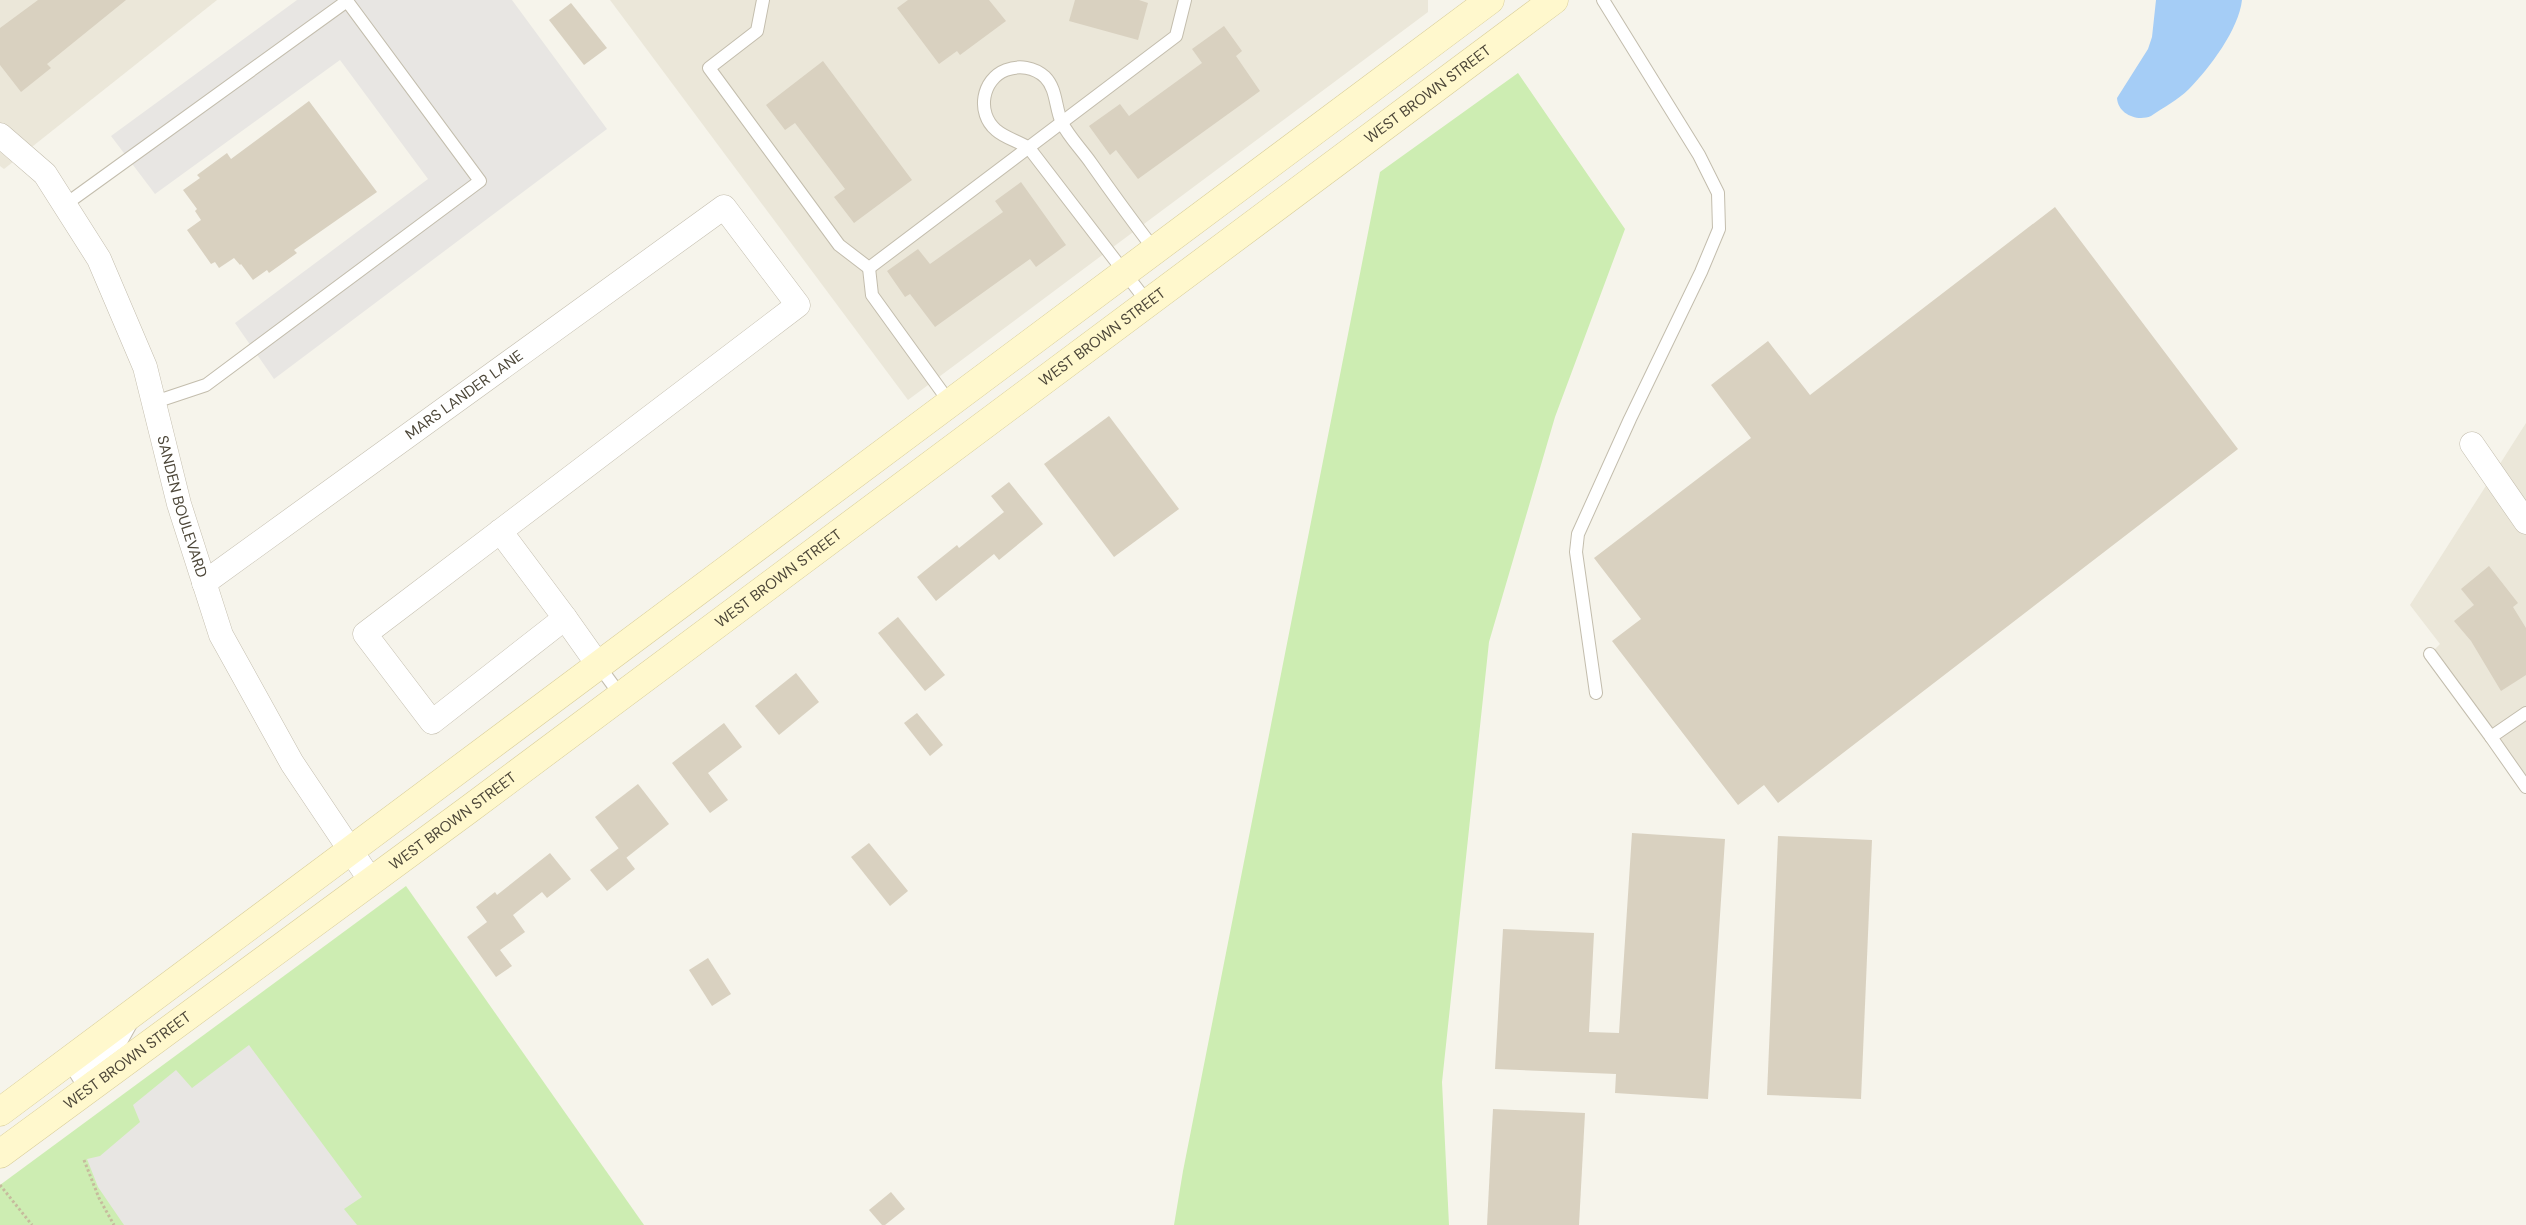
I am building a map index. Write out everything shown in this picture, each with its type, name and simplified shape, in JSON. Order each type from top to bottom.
[{"type":"main road","points":[[1137,289],[1166,269],[1158,254],[1490,0]]},
{"type":"main road","name":"WEST BROWN STREET","points":[[0,1112],[950,403],[1137,289],[1554,0]]},
{"type":"main road","name":"WEST BROWN STREET","points":[[0,1154],[621,696],[1058,370],[1074,342],[1137,289]]},
{"type":"main road","points":[[838,488],[858,519]]},
{"type":"street","name":"SANDEN BOULEVARD","points":[[0,135],[45,174],[66,204],[99,259],[145,367],[179,504],[221,635],[292,763],[371,881]]},
{"type":"street","name":"MARS LANDER LANE","points":[[204,583],[724,207],[798,306],[500,531]]},
{"type":"street","points":[[2472,444],[2526,522]]},
{"type":"street","points":[[564,618],[432,722],[365,634],[500,531],[600,666]]},
{"type":"lane","points":[[763,0],[757,31],[709,68],[839,246],[869,268],[872,295],[950,403]]},
{"type":"lane","points":[[869,268],[1176,36],[1185,0]]},
{"type":"lane","points":[[1596,693],[1577,560],[1578,534],[1630,418],[1701,272],[1719,229],[1718,193],[1699,155],[1603,0]]},
{"type":"lane","points":[[66,204],[347,1],[480,181],[206,385],[155,402]]},
{"type":"lane","points":[[1137,289],[1029,148],[1003,135],[988,120],[984,108],[984,97],[987,87],[994,78],[1014,67],[1036,71],[1052,86],[1062,122],[1158,254]]},
{"type":"lane","points":[[2430,654],[2526,787]]},
{"type":"lane","points":[[600,666],[621,696]]},
{"type":"lane","points":[[2491,737],[2526,713]]},
{"type":"lane","points":[[86,1090],[76,1074],[122,1040],[141,1007]]},
{"type":"path","points":[[84,1160],[96,1193],[114,1225]]},
{"type":"path","points":[[0,1186],[32,1225]]},
{"type":"shaded area","points":[[0,0],[217,0],[4,169],[0,166]]},
{"type":"shaded area","points":[[297,0],[512,0],[607,129],[274,379],[235,323],[428,179],[340,60],[155,194],[111,136]]},
{"type":"shaded area","points":[[610,0],[1428,0],[1428,12],[908,400]]},
{"type":"shaded area","points":[[2526,423],[2526,788],[2430,654],[2440,644],[2410,605]]},
{"type":"shaded area","points":[[249,1045],[362,1197],[344,1209],[357,1225],[124,1225],[98,1187],[87,1159],[100,1156],[140,1122],[133,1105],[176,1070],[192,1088]]},
{"type":"green space","points":[[1518,73],[1625,229],[1555,417],[1489,642],[1442,1082],[1449,1225],[1174,1225],[1183,1171],[1380,172]]},
{"type":"green space","points":[[406,886],[644,1225],[0,1225],[0,1185]]},
{"type":"water","points":[[2156,0],[2242,0],[2240,11],[2229,36],[2214,60],[2197,81],[2180,97],[2151,116],[2140,118],[2125,112],[2118,104],[2117,98],[2148,49],[2152,37]]},
{"type":"building","points":[[38,0],[126,0],[47,64],[51,68],[21,92],[0,65],[0,28]]},
{"type":"building","points":[[908,0],[989,0],[1006,21],[960,55],[957,51],[939,64],[897,8]]},
{"type":"building","points":[[1075,0],[1139,0],[1148,3],[1138,40],[1069,21]]},
{"type":"building","points":[[571,3],[607,48],[584,65],[549,20]]},
{"type":"building","points":[[1224,26],[1242,51],[1236,56],[1260,91],[1138,179],[1116,150],[1110,155],[1089,126],[1120,104],[1129,116],[1202,63],[1192,49]]},
{"type":"building","points":[[823,61],[912,180],[854,223],[834,197],[845,189],[795,123],[785,130],[766,105]]},
{"type":"building","points":[[309,101],[377,192],[294,250],[297,253],[269,273],[267,270],[253,280],[234,258],[219,268],[215,262],[211,264],[187,230],[201,220],[195,211],[197,209],[183,190],[200,178],[197,175],[227,153],[231,159]]},
{"type":"building","points":[[1021,182],[1066,245],[1036,267],[1030,259],[935,327],[910,294],[905,297],[887,271],[918,249],[930,264],[1003,212],[995,201]]},
{"type":"building","points":[[2055,207],[2238,449],[1778,803],[1764,785],[1738,805],[1612,641],[1641,619],[1594,558],[1751,438],[1711,385],[1768,341],[1810,395]]},
{"type":"building","points":[[1109,416],[1179,509],[1114,557],[1044,464]]},
{"type":"building","points":[[1009,482],[1043,524],[999,560],[994,554],[936,601],[917,577],[957,545],[959,548],[1004,512],[991,496]]},
{"type":"building","points":[[2489,566],[2518,603],[2513,607],[2526,628],[2526,675],[2501,691],[2471,641],[2454,621],[2474,605],[2461,589]]},
{"type":"building","points":[[898,617],[945,675],[925,691],[878,633]]},
{"type":"building","points":[[796,673],[819,702],[779,735],[755,706]]},
{"type":"building","points":[[917,713],[943,745],[930,756],[904,723]]},
{"type":"building","points":[[724,723],[742,747],[708,773],[728,800],[710,813],[672,763]]},
{"type":"building","points":[[638,784],[669,824],[626,858],[595,817]]},
{"type":"building","points":[[1632,833],[1725,839],[1708,1099],[1615,1093],[1616,1074],[1495,1069],[1503,929],[1594,933],[1589,1032],[1619,1033]]},
{"type":"building","points":[[1778,836],[1872,840],[1861,1099],[1767,1095]]},
{"type":"building","points":[[869,843],[908,891],[890,906],[851,857]]},
{"type":"building","points":[[619,848],[635,869],[607,891],[590,870]]},
{"type":"building","points":[[550,853],[571,879],[547,898],[542,892],[513,915],[525,932],[500,950],[512,966],[496,977],[467,937],[487,922],[476,907],[495,892],[497,895]]},
{"type":"building","points":[[708,958],[731,994],[712,1006],[689,970]]},
{"type":"building","points":[[1493,1109],[1585,1113],[1579,1225],[1487,1225]]},
{"type":"building","points":[[891,1192],[905,1209],[885,1225],[882,1225],[869,1210]]}]
